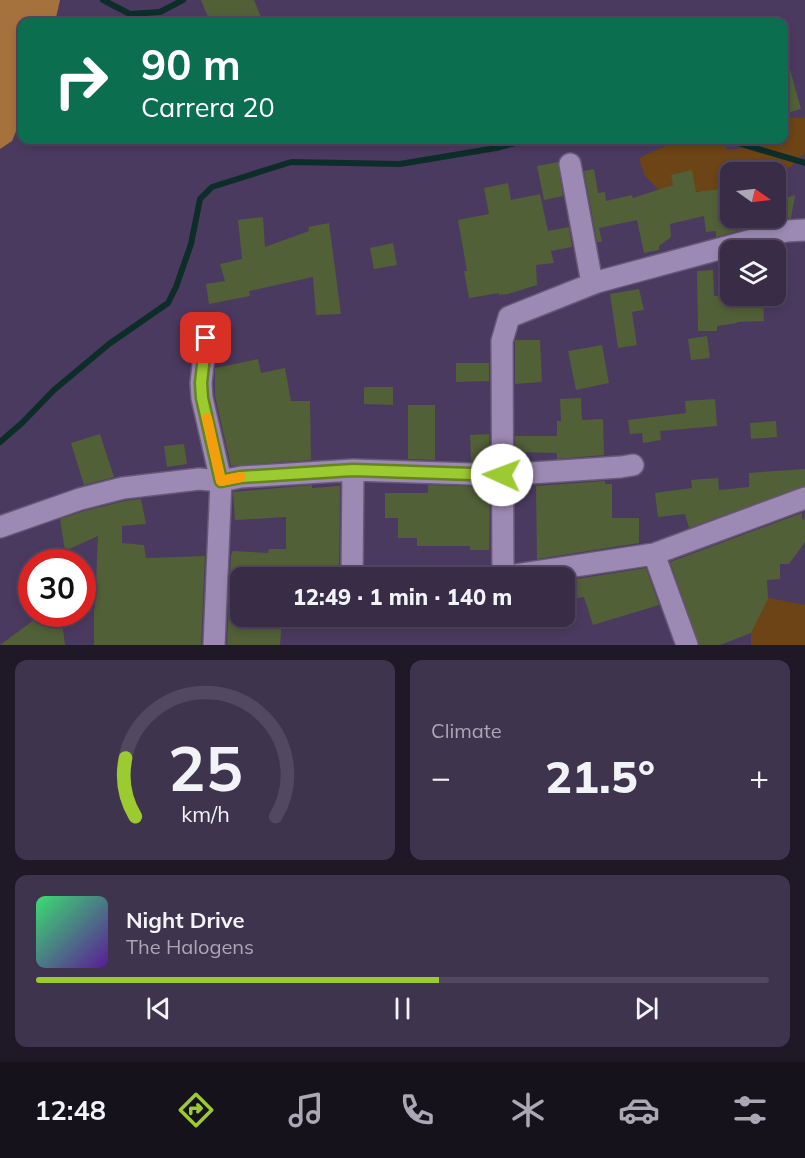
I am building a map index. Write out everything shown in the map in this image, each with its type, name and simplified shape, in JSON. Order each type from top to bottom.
[{"type":"street","points":[[570,164],[592,283]]},
{"type":"street","points":[[499,567],[502,341],[509,317],[592,283],[786,231],[805,230]]},
{"type":"street","points":[[206,338],[201,383],[202,398],[221,481],[214,645]]},
{"type":"street","points":[[0,526],[80,499],[123,488],[199,479],[221,481],[241,477],[353,470],[502,475],[633,465]]},
{"type":"street","points":[[352,567],[353,470]]},
{"type":"street","points":[[566,567],[654,554],[805,498]]},
{"type":"street","points":[[654,554],[687,645]]},
{"type":"shaded area","points":[[0,0],[60,0],[56,18],[18,18],[18,127],[12,141],[0,149]]},
{"type":"shaded area","points":[[788,117],[805,118],[805,153],[790,167],[786,168],[786,162],[720,162],[720,196],[675,190],[667,198],[645,176],[639,158],[670,144],[726,144],[726,149],[737,149],[746,144],[788,144]]},
{"type":"shaded area","points":[[759,596],[805,605],[805,645],[751,645],[751,633]]},
{"type":"building","points":[[201,0],[254,0],[261,18],[208,18]]},
{"type":"building","points":[[788,62],[801,109],[788,113]]},
{"type":"building","points":[[558,162],[563,196],[544,200],[537,166]]},
{"type":"building","points":[[594,169],[598,193],[605,192],[606,201],[632,195],[633,198],[673,185],[671,175],[692,170],[696,192],[720,189],[720,228],[749,228],[716,237],[716,231],[706,232],[704,216],[670,224],[671,237],[659,246],[659,250],[644,253],[637,220],[599,228],[602,242],[597,242],[584,171]]},
{"type":"building","points":[[508,183],[511,200],[540,194],[548,231],[569,227],[572,247],[551,251],[554,263],[536,265],[537,285],[508,294],[499,295],[499,293],[469,298],[458,220],[489,214],[484,188]]},
{"type":"building","points":[[795,195],[791,218],[786,219],[786,198]]},
{"type":"building","points":[[263,217],[265,247],[309,231],[308,227],[329,223],[341,314],[316,315],[313,277],[249,291],[250,296],[209,304],[206,284],[225,281],[220,264],[242,259],[238,220]]},
{"type":"building","points":[[393,243],[397,265],[374,269],[370,248]]},
{"type":"building","points":[[713,270],[714,296],[720,296],[720,306],[763,306],[764,321],[737,322],[717,326],[717,331],[698,331],[697,271]]},
{"type":"building","points":[[639,289],[644,310],[632,312],[637,345],[618,348],[610,294]]},
{"type":"building","points":[[707,336],[710,358],[691,360],[688,339]]},
{"type":"building","points":[[515,340],[540,340],[542,382],[515,384]]},
{"type":"building","points":[[602,345],[609,383],[576,390],[568,351]]},
{"type":"building","points":[[258,359],[261,373],[285,368],[291,401],[310,401],[311,460],[231,466],[215,396],[215,368]]},
{"type":"building","points":[[456,363],[489,363],[489,381],[456,382]]},
{"type":"building","points":[[364,387],[393,387],[393,405],[364,404]]},
{"type":"building","points":[[581,398],[582,420],[603,419],[604,455],[557,459],[557,453],[515,452],[515,436],[557,436],[557,421],[561,421],[560,399]]},
{"type":"building","points":[[715,399],[717,426],[660,431],[661,440],[643,443],[642,433],[630,434],[628,420],[686,413],[685,401]]},
{"type":"building","points":[[408,405],[435,405],[435,460],[408,459]]},
{"type":"building","points":[[776,421],[777,437],[751,439],[750,423]]},
{"type":"building","points":[[100,434],[114,477],[84,485],[71,443]]},
{"type":"building","points":[[489,434],[490,462],[471,461],[470,435]]},
{"type":"building","points":[[184,444],[187,464],[167,467],[164,446]]},
{"type":"building","points":[[805,469],[805,486],[689,528],[685,514],[658,517],[655,493],[692,488],[691,480],[718,478],[719,490],[749,487],[749,473]]},
{"type":"building","points":[[605,481],[605,484],[612,484],[612,518],[639,518],[639,543],[537,559],[536,486]]},
{"type":"building","points":[[312,485],[312,488],[340,486],[339,567],[230,567],[233,551],[268,553],[269,549],[286,549],[286,517],[235,520],[233,492]]},
{"type":"building","points":[[428,485],[490,487],[489,550],[470,550],[470,546],[417,546],[417,538],[398,538],[398,518],[385,518],[385,493],[428,493]]},
{"type":"building","points":[[141,499],[146,524],[122,526],[122,543],[144,545],[146,558],[205,556],[201,645],[94,645],[98,536],[65,549],[60,519],[125,501]]},
{"type":"building","points":[[802,513],[802,519],[805,520],[805,542],[789,564],[780,564],[780,579],[767,580],[768,599],[751,633],[720,645],[699,645],[670,562]]},
{"type":"building","points":[[646,568],[659,605],[593,625],[584,597],[575,598],[575,579]]},
{"type":"building","points":[[230,578],[230,627],[282,627],[280,645],[227,645]]},
{"type":"building","points":[[24,627],[63,627],[65,645],[0,645]]},
{"type":"waterway","points":[[103,0],[130,14],[160,12],[183,0]]},
{"type":"waterway","points":[[0,442],[54,390],[109,344],[168,303],[191,244],[200,199],[212,187],[291,162],[400,164],[512,144]]},
{"type":"waterway","points":[[741,144],[805,163]]},
{"type":"slow traffic","points":[[207,418],[221,481],[241,477]]},
{"type":"route","points":[[206,338],[201,383],[202,398],[221,481],[241,477],[353,470],[502,475]]}]
